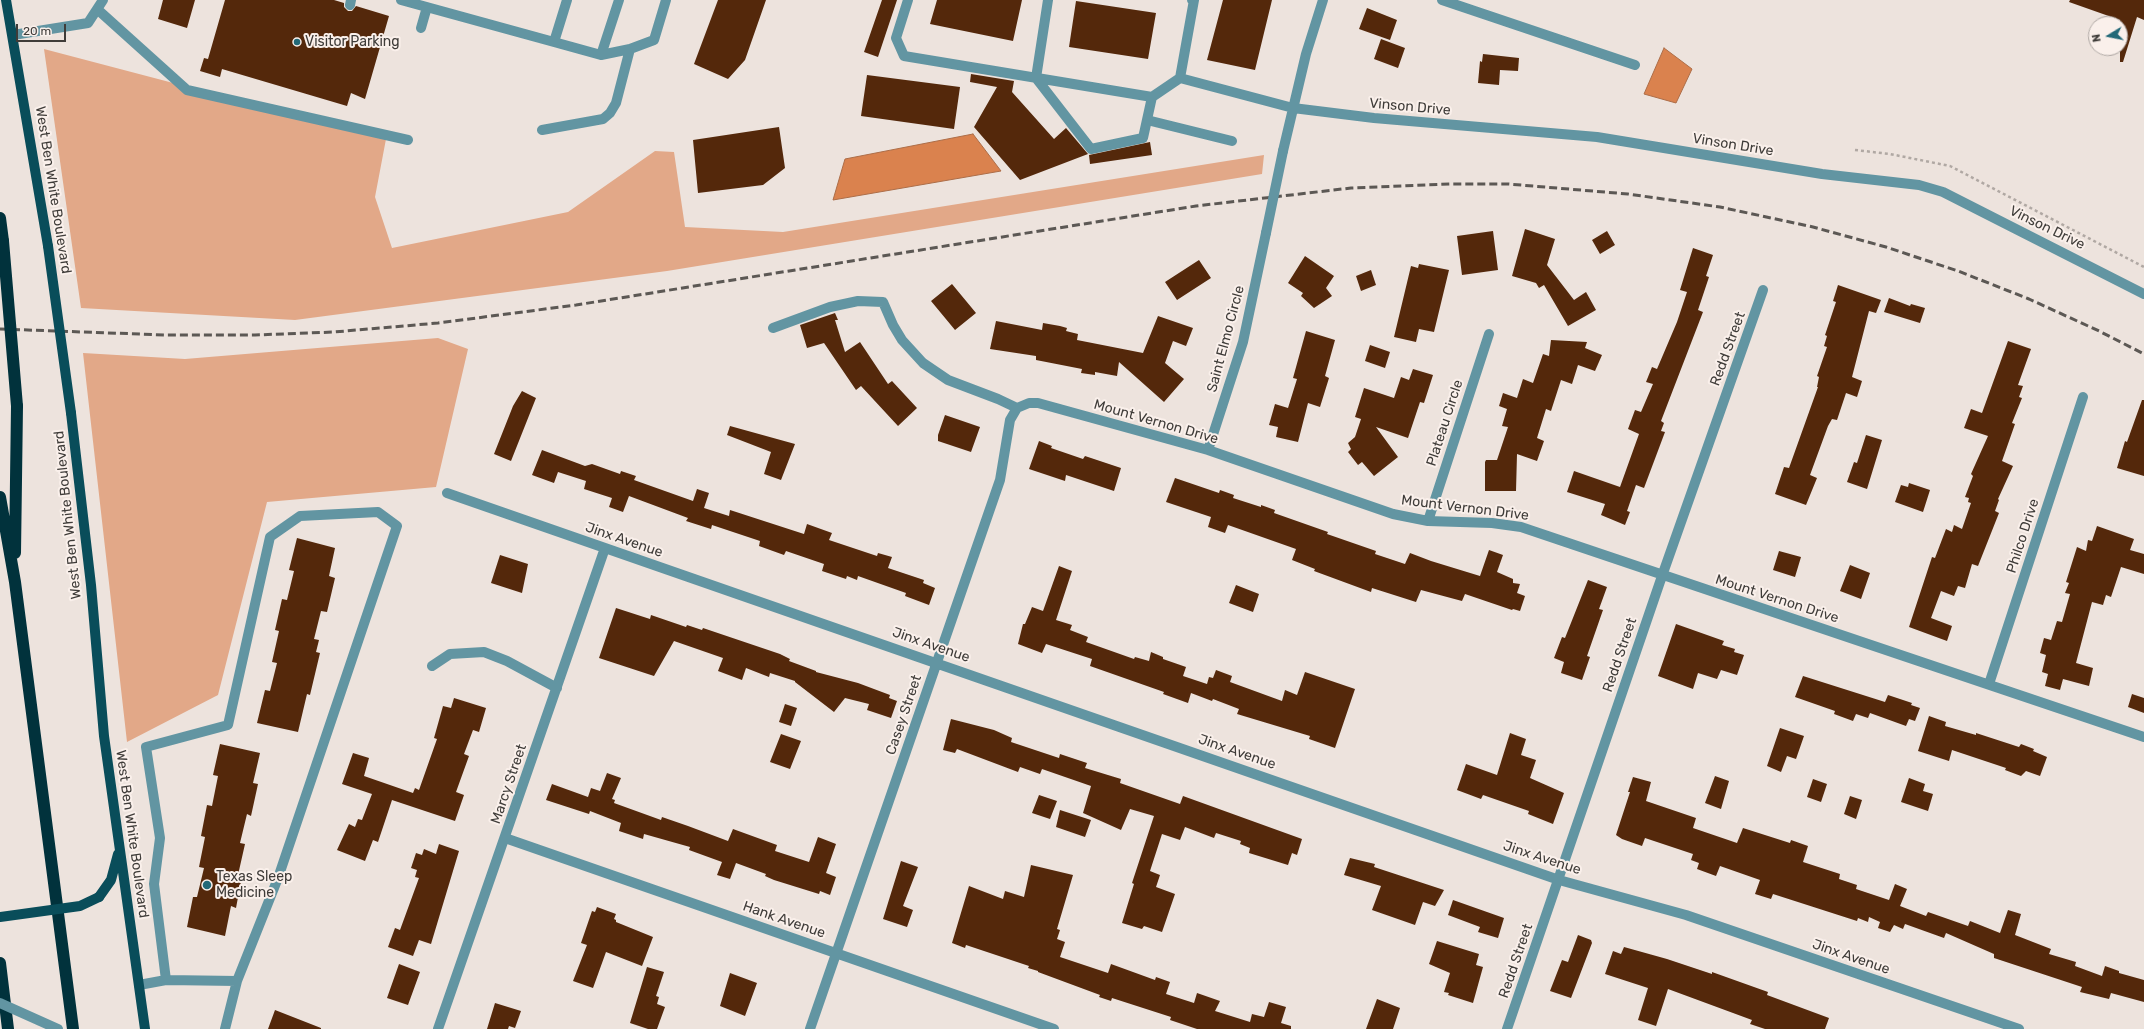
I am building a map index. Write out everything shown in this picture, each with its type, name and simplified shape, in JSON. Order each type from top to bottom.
[{"type":"highway","points":[[0,218],[17,406],[15,582]]},
{"type":"highway","points":[[0,497],[15,582],[73,1029]]},
{"type":"highway","points":[[0,964],[8,1029]]},
{"type":"main road","name":"West Ben White Boulevard","points":[[6,0],[48,246],[71,413],[91,585],[104,736],[145,1029]]},
{"type":"main road","points":[[0,917],[80,906],[98,897],[111,880],[119,849]]},
{"type":"street","points":[[13,36],[88,23],[103,0]]},
{"type":"street","points":[[401,0],[601,55],[630,49],[654,40],[666,0]]},
{"type":"street","points":[[554,42],[568,0]]},
{"type":"street","points":[[601,55],[619,0]]},
{"type":"street","points":[[908,0],[896,38],[904,56],[1152,97],[1180,78],[1194,0],[1192,0]]},
{"type":"street","points":[[1048,0],[1036,78],[1091,149],[1142,138],[1152,97]]},
{"type":"street","name":"Saint Elmo Circle","points":[[1208,450],[1243,342],[1293,108],[1306,54],[1323,0]]},
{"type":"street","points":[[1442,0],[1635,65]]},
{"type":"street","points":[[421,28],[427,7]]},
{"type":"street","points":[[97,9],[187,90],[408,140]]},
{"type":"street","points":[[542,130],[603,119],[610,113],[616,103],[630,49]]},
{"type":"street","name":"Vinson Drive","points":[[1180,78],[1293,108],[1374,118],[1597,137],[1822,174],[1919,184],[1944,192],[2144,294]]},
{"type":"street","points":[[1147,120],[1232,141]]},
{"type":"street","name":"Redd Street","points":[[1507,1029],[1662,576],[1763,290]]},
{"type":"street","points":[[773,328],[830,307],[858,301],[884,302],[893,325],[902,340],[923,363],[948,380],[1017,408]]},
{"type":"street","name":"Plateau Circle","points":[[1428,521],[1489,334]]},
{"type":"street","name":"Philco Drive","points":[[1989,684],[2083,397]]},
{"type":"street","name":"Mount Vernon Drive","points":[[1017,408],[1029,403],[1038,403],[1208,450],[1378,509],[1428,521],[1492,523],[1521,527],[1662,576],[2144,737]]},
{"type":"street","name":"Casey Street","points":[[810,1029],[1000,480],[1010,420],[1017,408]]},
{"type":"street","name":"Jinx Avenue","points":[[447,493],[937,662],[1559,880],[1686,915],[2019,1029]]},
{"type":"street","points":[[166,980],[154,884],[160,838],[146,747],[228,725],[270,537],[300,516],[378,512],[397,526],[278,878],[237,981],[225,1029]]},
{"type":"street","name":"Marcy Street","points":[[438,1029],[605,548]]},
{"type":"street","points":[[432,666],[450,654],[484,652],[507,661],[557,688]]},
{"type":"street","name":"Hank Avenue","points":[[505,838],[1054,1029]]},
{"type":"street","points":[[139,985],[166,980],[237,981]]},
{"type":"street","points":[[0,1003],[58,1029]]},
{"type":"path","points":[[1855,150],[1890,154],[1950,166],[2144,266]]},
{"type":"shaded area","points":[[1664,48],[1692,69],[1676,103],[1644,94]]},
{"type":"shaded area","points":[[44,49],[386,139],[375,197],[392,248],[568,212],[655,151],[674,152],[685,227],[783,232],[1264,155],[1262,174],[667,271],[295,320],[81,308]]},
{"type":"shaded area","points":[[973,134],[1001,171],[833,200],[845,159]]},
{"type":"shaded area","points":[[438,338],[468,349],[436,487],[267,502],[218,695],[127,742],[83,353],[185,359]]},
{"type":"building","points":[[163,0],[195,0],[187,28],[158,19]]},
{"type":"building","name":"Visitor Parking","points":[[225,0],[334,0],[344,3],[344,7],[348,11],[352,11],[356,6],[389,16],[365,99],[351,93],[347,106],[222,69],[220,77],[200,71],[204,58],[208,59]]},
{"type":"building","points":[[718,0],[766,0],[745,60],[728,79],[694,64]]},
{"type":"building","points":[[882,0],[897,0],[878,57],[864,52]]},
{"type":"building","points":[[937,0],[1022,0],[1013,41],[930,24]]},
{"type":"building","points":[[1223,0],[1272,0],[1255,70],[1207,60]]},
{"type":"building","points":[[2070,0],[2144,0],[2144,20],[2137,17],[2128,46],[2128,16],[2109,16],[2069,2]]},
{"type":"building","points":[[1076,1],[1156,13],[1148,59],[1069,47]]},
{"type":"building","points":[[1367,8],[1397,20],[1390,40],[1359,29]]},
{"type":"building","points":[[1381,39],[1405,48],[1398,68],[1374,59]]},
{"type":"building","points":[[1483,54],[1519,58],[1518,71],[1500,70],[1499,85],[1478,83],[1480,61],[1482,62]]},
{"type":"building","points":[[2120,56],[2125,56],[2123,62],[2120,62]]},
{"type":"building","points":[[971,74],[1014,81],[1012,92],[1054,139],[1066,128],[1088,154],[1020,180],[974,127],[997,87],[970,82]]},
{"type":"building","points":[[867,75],[960,87],[954,129],[861,116]]},
{"type":"building","points":[[779,127],[785,168],[763,185],[698,193],[693,140]]},
{"type":"building","points":[[1150,142],[1152,155],[1090,164],[1089,155]]},
{"type":"building","points":[[1525,229],[1555,239],[1547,265],[1574,300],[1586,292],[1596,310],[1568,326],[1544,285],[1539,288],[1536,283],[1512,276]]},
{"type":"building","points":[[1493,231],[1498,270],[1462,275],[1457,236]]},
{"type":"building","points":[[1607,231],[1615,245],[1600,254],[1592,240]]},
{"type":"building","points":[[1693,248],[1713,255],[1706,276],[1709,277],[1698,310],[1703,312],[1661,421],[1664,423],[1661,431],[1665,432],[1644,488],[1636,485],[1627,511],[1630,512],[1625,525],[1601,515],[1605,504],[1567,492],[1574,471],[1620,487],[1639,434],[1628,429],[1635,410],[1641,412],[1653,384],[1646,382],[1652,367],[1657,369],[1677,322],[1687,292],[1680,290]]},
{"type":"building","points":[[1305,256],[1334,276],[1326,288],[1332,296],[1314,308],[1301,296],[1303,293],[1288,283]]},
{"type":"building","points":[[1199,260],[1211,278],[1177,300],[1165,282]]},
{"type":"building","points":[[1419,264],[1449,270],[1434,332],[1419,329],[1416,342],[1394,337],[1411,266],[1418,268]]},
{"type":"building","points":[[1371,270],[1376,285],[1361,291],[1356,276]]},
{"type":"building","points":[[952,284],[976,313],[955,330],[931,301]]},
{"type":"building","points":[[1838,285],[1881,300],[1876,313],[1869,311],[1852,377],[1862,381],[1857,397],[1846,393],[1837,420],[1832,419],[1828,426],[1810,475],[1817,478],[1806,505],[1775,494],[1784,467],[1789,468],[1818,387],[1819,377],[1817,376],[1827,347],[1824,346],[1827,336],[1825,335],[1836,302],[1833,301]]},
{"type":"building","points":[[1889,298],[1910,306],[1911,304],[1925,308],[1920,323],[1884,312]]},
{"type":"building","points":[[835,313],[838,320],[835,320],[845,352],[860,342],[888,384],[892,381],[917,408],[898,426],[861,386],[856,390],[824,343],[807,348],[800,325]]},
{"type":"building","points":[[1158,316],[1193,328],[1186,346],[1173,341],[1165,363],[1184,379],[1164,402],[1119,362],[1117,376],[1095,372],[1095,375],[1081,373],[1082,369],[1036,360],[1036,356],[990,349],[996,321],[1042,330],[1043,323],[1060,326],[1067,328],[1066,331],[1078,334],[1077,340],[1143,353]]},
{"type":"building","points":[[1306,331],[1335,340],[1325,376],[1329,378],[1320,407],[1308,403],[1298,442],[1276,437],[1278,427],[1269,425],[1275,404],[1288,408],[1297,379],[1293,378]]},
{"type":"building","points":[[1551,340],[1587,342],[1585,348],[1602,355],[1595,371],[1578,365],[1572,384],[1561,380],[1551,411],[1546,409],[1537,438],[1544,441],[1537,461],[1517,454],[1516,491],[1485,491],[1485,462],[1486,460],[1497,460],[1508,427],[1502,426],[1507,409],[1499,406],[1503,393],[1517,398],[1523,379],[1533,383],[1543,354],[1549,356]]},
{"type":"building","points":[[2008,341],[2031,349],[2018,385],[2023,386],[2019,397],[2022,398],[2012,423],[2015,424],[2002,461],[2013,466],[1998,499],[1999,500],[1995,511],[1999,513],[1978,566],[1972,564],[1965,588],[1958,586],[1954,596],[1941,591],[1931,618],[1952,626],[1947,641],[1909,627],[1932,557],[1935,558],[1946,529],[1952,532],[1954,525],[1962,529],[1971,503],[1968,502],[1969,498],[1965,497],[1973,476],[1971,474],[1988,436],[1964,428],[1971,409],[1982,413]]},
{"type":"building","points":[[1370,345],[1390,352],[1385,368],[1365,361]]},
{"type":"building","points":[[1413,369],[1433,375],[1424,403],[1420,402],[1408,438],[1376,427],[1398,457],[1374,476],[1362,462],[1358,465],[1348,452],[1351,449],[1348,443],[1355,437],[1361,419],[1355,417],[1364,388],[1394,398],[1401,377],[1409,380]]},
{"type":"building","points":[[522,391],[536,398],[511,461],[494,454],[513,406]]},
{"type":"building","points":[[2142,400],[2144,400],[2144,476],[2117,468],[2125,441],[2127,442]]},
{"type":"building","points":[[945,415],[980,427],[971,452],[938,441],[938,435]]},
{"type":"building","points":[[730,426],[795,444],[781,480],[764,474],[771,452],[727,435]]},
{"type":"building","points":[[1866,435],[1882,440],[1867,489],[1847,482],[1854,462],[1857,463]]},
{"type":"building","points":[[1039,441],[1052,446],[1051,448],[1083,459],[1085,456],[1121,468],[1114,491],[1066,475],[1065,481],[1029,469]]},
{"type":"building","points":[[542,450],[585,466],[592,464],[620,474],[621,471],[636,476],[634,480],[693,501],[697,489],[709,493],[704,508],[729,516],[730,510],[804,534],[807,524],[832,533],[829,540],[877,556],[878,553],[892,557],[888,568],[924,580],[923,583],[935,588],[929,605],[905,596],[906,593],[858,576],[857,580],[847,576],[846,579],[822,571],[824,564],[786,551],[784,555],[759,546],[760,541],[712,525],[711,529],[686,521],[688,518],[629,496],[623,512],[609,507],[612,498],[584,489],[586,481],[558,472],[554,483],[532,475]]},
{"type":"building","points":[[1175,478],[1219,493],[1220,490],[1234,495],[1233,498],[1275,510],[1274,513],[1328,532],[1327,534],[1376,551],[1375,554],[1405,564],[1410,553],[1480,576],[1489,550],[1503,555],[1497,572],[1513,579],[1513,583],[1520,584],[1517,593],[1525,596],[1520,611],[1512,610],[1465,594],[1462,601],[1421,590],[1416,602],[1372,588],[1371,592],[1314,571],[1315,569],[1292,560],[1296,549],[1228,525],[1225,533],[1208,527],[1211,517],[1166,502]]},
{"type":"building","points":[[1909,483],[1930,490],[1923,512],[1895,502],[1901,485],[1908,487]]},
{"type":"building","points":[[2097,526],[2134,539],[2130,550],[2144,554],[2144,574],[2121,567],[2111,597],[2106,595],[2103,605],[2092,602],[2076,663],[2093,668],[2089,686],[2063,679],[2060,690],[2045,686],[2048,674],[2042,672],[2046,655],[2040,653],[2044,638],[2051,640],[2057,621],[2062,622],[2070,594],[2065,593],[2069,583],[2066,582],[2077,547],[2086,551],[2088,540],[2092,541]]},
{"type":"building","points":[[297,538],[335,548],[329,576],[335,578],[327,612],[321,611],[314,639],[319,640],[316,652],[320,653],[310,695],[307,694],[298,732],[257,723],[265,690],[270,691],[277,663],[272,662],[279,631],[275,630],[282,599],[287,600],[294,571],[289,570]]},
{"type":"building","points":[[1779,551],[1801,557],[1795,577],[1773,570]]},
{"type":"building","points":[[500,555],[528,564],[522,593],[491,583]]},
{"type":"building","points":[[1850,565],[1870,573],[1861,599],[1840,591]]},
{"type":"building","points":[[1059,566],[1072,571],[1056,620],[1072,625],[1070,630],[1088,637],[1086,642],[1134,659],[1135,657],[1149,661],[1151,652],[1163,657],[1163,659],[1186,667],[1183,676],[1207,684],[1209,677],[1213,678],[1216,670],[1232,676],[1230,682],[1282,701],[1285,690],[1297,695],[1305,672],[1355,689],[1335,748],[1309,739],[1310,736],[1237,714],[1239,709],[1213,699],[1212,701],[1191,693],[1188,703],[1163,694],[1164,692],[1090,666],[1092,659],[1046,644],[1042,653],[1018,644],[1023,624],[1025,624],[1032,607],[1043,611]]},
{"type":"building","points":[[1588,580],[1607,587],[1599,609],[1603,610],[1587,656],[1590,657],[1582,680],[1561,673],[1564,662],[1554,658],[1562,637],[1565,638]]},
{"type":"building","points":[[1236,585],[1259,594],[1253,612],[1229,603]]},
{"type":"building","points":[[616,608],[650,619],[651,615],[686,627],[687,625],[702,630],[703,628],[780,654],[790,659],[789,661],[816,672],[858,683],[890,695],[889,698],[897,701],[891,718],[867,710],[869,704],[845,698],[834,712],[795,681],[770,673],[769,677],[746,668],[742,680],[718,671],[723,658],[674,641],[654,676],[599,658]]},
{"type":"building","points":[[1676,624],[1724,641],[1722,645],[1735,649],[1734,652],[1744,655],[1737,675],[1721,670],[1717,679],[1698,673],[1693,689],[1658,676]]},
{"type":"building","points":[[1803,676],[1885,702],[1888,695],[1912,703],[1911,705],[1920,708],[1915,721],[1909,719],[1906,726],[1870,713],[1868,718],[1856,714],[1853,721],[1834,714],[1835,711],[1795,697]]},
{"type":"building","points":[[2132,694],[2144,698],[2144,713],[2128,707]]},
{"type":"building","points":[[454,698],[486,708],[479,732],[473,730],[464,754],[469,756],[456,792],[464,795],[455,821],[392,800],[378,842],[373,840],[365,861],[337,850],[349,824],[355,827],[358,819],[362,820],[372,794],[342,784],[353,753],[369,758],[364,776],[413,793],[415,788],[419,790],[437,739],[434,738],[443,706],[451,708]]},
{"type":"building","points":[[785,704],[797,708],[791,726],[779,722]]},
{"type":"building","points":[[1929,716],[1946,722],[1945,726],[1976,735],[1976,733],[2019,747],[2021,744],[2034,749],[2033,751],[2047,757],[2040,776],[2026,771],[2021,776],[2005,770],[2006,768],[1952,750],[1949,761],[1918,751]]},
{"type":"building","points":[[951,719],[994,730],[1012,738],[1011,742],[1059,758],[1060,754],[1087,763],[1085,768],[1121,779],[1120,783],[1180,804],[1183,796],[1302,839],[1297,855],[1292,853],[1288,865],[1249,853],[1250,848],[1240,844],[1241,841],[1216,833],[1214,838],[1185,827],[1180,840],[1162,834],[1150,871],[1160,875],[1156,887],[1175,894],[1162,932],[1144,926],[1142,929],[1122,923],[1134,884],[1132,883],[1154,816],[1130,809],[1121,830],[1083,813],[1091,786],[1042,769],[1040,774],[1020,767],[1018,772],[957,749],[955,753],[943,750]]},
{"type":"building","points":[[1780,728],[1804,736],[1796,759],[1787,756],[1781,772],[1767,766]]},
{"type":"building","points":[[1510,733],[1526,739],[1521,755],[1536,760],[1530,778],[1564,793],[1553,824],[1528,814],[1529,811],[1483,795],[1481,799],[1457,790],[1466,764],[1497,775]]},
{"type":"building","points":[[781,734],[801,741],[790,769],[770,762]]},
{"type":"building","points":[[220,744],[260,753],[253,783],[258,784],[251,816],[247,814],[240,843],[245,844],[238,875],[242,876],[236,908],[231,906],[225,936],[187,927],[193,897],[197,897],[204,868],[199,867],[205,837],[201,836],[207,805],[212,806],[218,776],[213,775]]},
{"type":"building","points":[[607,773],[621,778],[612,799],[615,800],[614,803],[661,820],[662,817],[728,841],[733,829],[777,845],[775,851],[809,862],[818,837],[836,844],[826,873],[836,877],[830,895],[820,891],[819,894],[774,880],[765,876],[766,874],[736,863],[730,879],[717,875],[722,862],[689,850],[690,847],[644,834],[643,839],[619,831],[621,823],[590,811],[589,814],[546,800],[552,784],[588,797],[591,788],[600,791]]},
{"type":"building","points":[[1715,776],[1729,781],[1721,809],[1705,803]]},
{"type":"building","points":[[1633,777],[1651,782],[1646,801],[1696,818],[1693,828],[1737,843],[1743,828],[1790,843],[1791,840],[1808,846],[1803,862],[1840,874],[1839,879],[1857,885],[1856,889],[1889,900],[1895,884],[1907,889],[1900,906],[1926,916],[1928,912],[1968,926],[1970,921],[2000,933],[2008,910],[2021,914],[2015,935],[2051,949],[2049,954],[2076,962],[2075,966],[2102,976],[2105,966],[2119,971],[2119,973],[2144,980],[2144,1002],[2111,993],[2109,999],[2080,992],[2082,987],[1994,958],[1994,954],[1946,933],[1944,938],[1905,924],[1903,929],[1894,925],[1890,932],[1878,928],[1880,922],[1869,917],[1868,922],[1858,918],[1857,921],[1773,894],[1771,899],[1755,894],[1760,880],[1720,866],[1716,876],[1697,869],[1699,863],[1691,860],[1693,854],[1645,838],[1642,846],[1622,839],[1616,835],[1630,792],[1628,792]]},
{"type":"building","points":[[1909,778],[1925,784],[1923,791],[1933,794],[1928,811],[1901,802]]},
{"type":"building","points":[[1813,779],[1827,784],[1821,802],[1807,797]]},
{"type":"building","points":[[1039,795],[1057,801],[1050,819],[1032,813]]},
{"type":"building","points":[[1850,796],[1862,800],[1856,819],[1844,814]]},
{"type":"building","points":[[1060,810],[1091,820],[1085,837],[1056,827]]},
{"type":"building","points":[[439,844],[459,851],[431,944],[419,940],[413,956],[388,947],[395,928],[400,930],[419,878],[415,877],[417,870],[411,868],[416,853],[422,855],[424,849],[436,854]]},
{"type":"building","points":[[1350,858],[1375,864],[1374,867],[1444,890],[1435,906],[1423,902],[1415,925],[1372,910],[1381,886],[1344,875]]},
{"type":"building","points":[[901,861],[918,867],[903,906],[913,910],[907,927],[883,919]]},
{"type":"building","points":[[1031,865],[1073,875],[1057,929],[1060,930],[1057,939],[1065,942],[1060,957],[1108,973],[1111,964],[1155,980],[1156,977],[1170,982],[1166,994],[1194,1003],[1197,993],[1220,1001],[1215,1011],[1250,1022],[1252,1014],[1264,1017],[1269,1002],[1286,1007],[1281,1023],[1291,1026],[1291,1029],[1197,1029],[1170,1020],[1171,1017],[1112,998],[1111,1001],[1099,997],[1100,995],[1028,968],[1029,966],[966,945],[965,948],[952,943],[969,886],[1003,899],[1005,891],[1024,897]]},
{"type":"building","points":[[1453,900],[1504,918],[1498,938],[1478,932],[1480,927],[1448,915]]},
{"type":"building","points":[[597,907],[616,914],[614,919],[616,922],[653,937],[642,966],[606,952],[593,988],[573,981],[587,945],[581,943],[592,911],[595,912]]},
{"type":"building","points":[[1578,935],[1591,940],[1592,943],[1571,998],[1550,991],[1562,960],[1568,962]]},
{"type":"building","points":[[1437,941],[1479,954],[1476,965],[1483,967],[1473,1003],[1448,995],[1449,993],[1444,992],[1450,973],[1429,964]]},
{"type":"building","points":[[1624,947],[1712,974],[1712,972],[1768,992],[1767,995],[1829,1018],[1825,1029],[1765,1029],[1750,1024],[1752,1020],[1668,989],[1656,1026],[1638,1020],[1648,988],[1605,974],[1613,951],[1621,954]]},
{"type":"building","points":[[399,964],[420,972],[408,1005],[387,998]]},
{"type":"building","points":[[647,967],[664,972],[656,996],[659,997],[657,1004],[665,1007],[657,1029],[648,1029],[630,1023]]},
{"type":"building","points":[[730,973],[757,983],[745,1016],[720,1006]]},
{"type":"building","points":[[1377,999],[1400,1008],[1393,1029],[1366,1029]]},
{"type":"building","points":[[495,1003],[521,1011],[515,1028],[509,1026],[508,1029],[487,1029]]},
{"type":"building","points":[[275,1010],[321,1028],[321,1029],[268,1029]]},
{"type":"railway","points":[[0,329],[166,335],[255,335],[334,332],[438,323],[576,305],[1196,206],[1351,188],[1450,184],[1508,184],[1628,194],[1720,207],[1813,227],[1886,247],[1958,271],[2029,299],[2099,331],[2144,354]]},
{"type":"place","name":"Visitor Parking","points":[[297,42]]},
{"type":"place","name":"Texas Sleep Medicine","points":[[207,885]]}]
